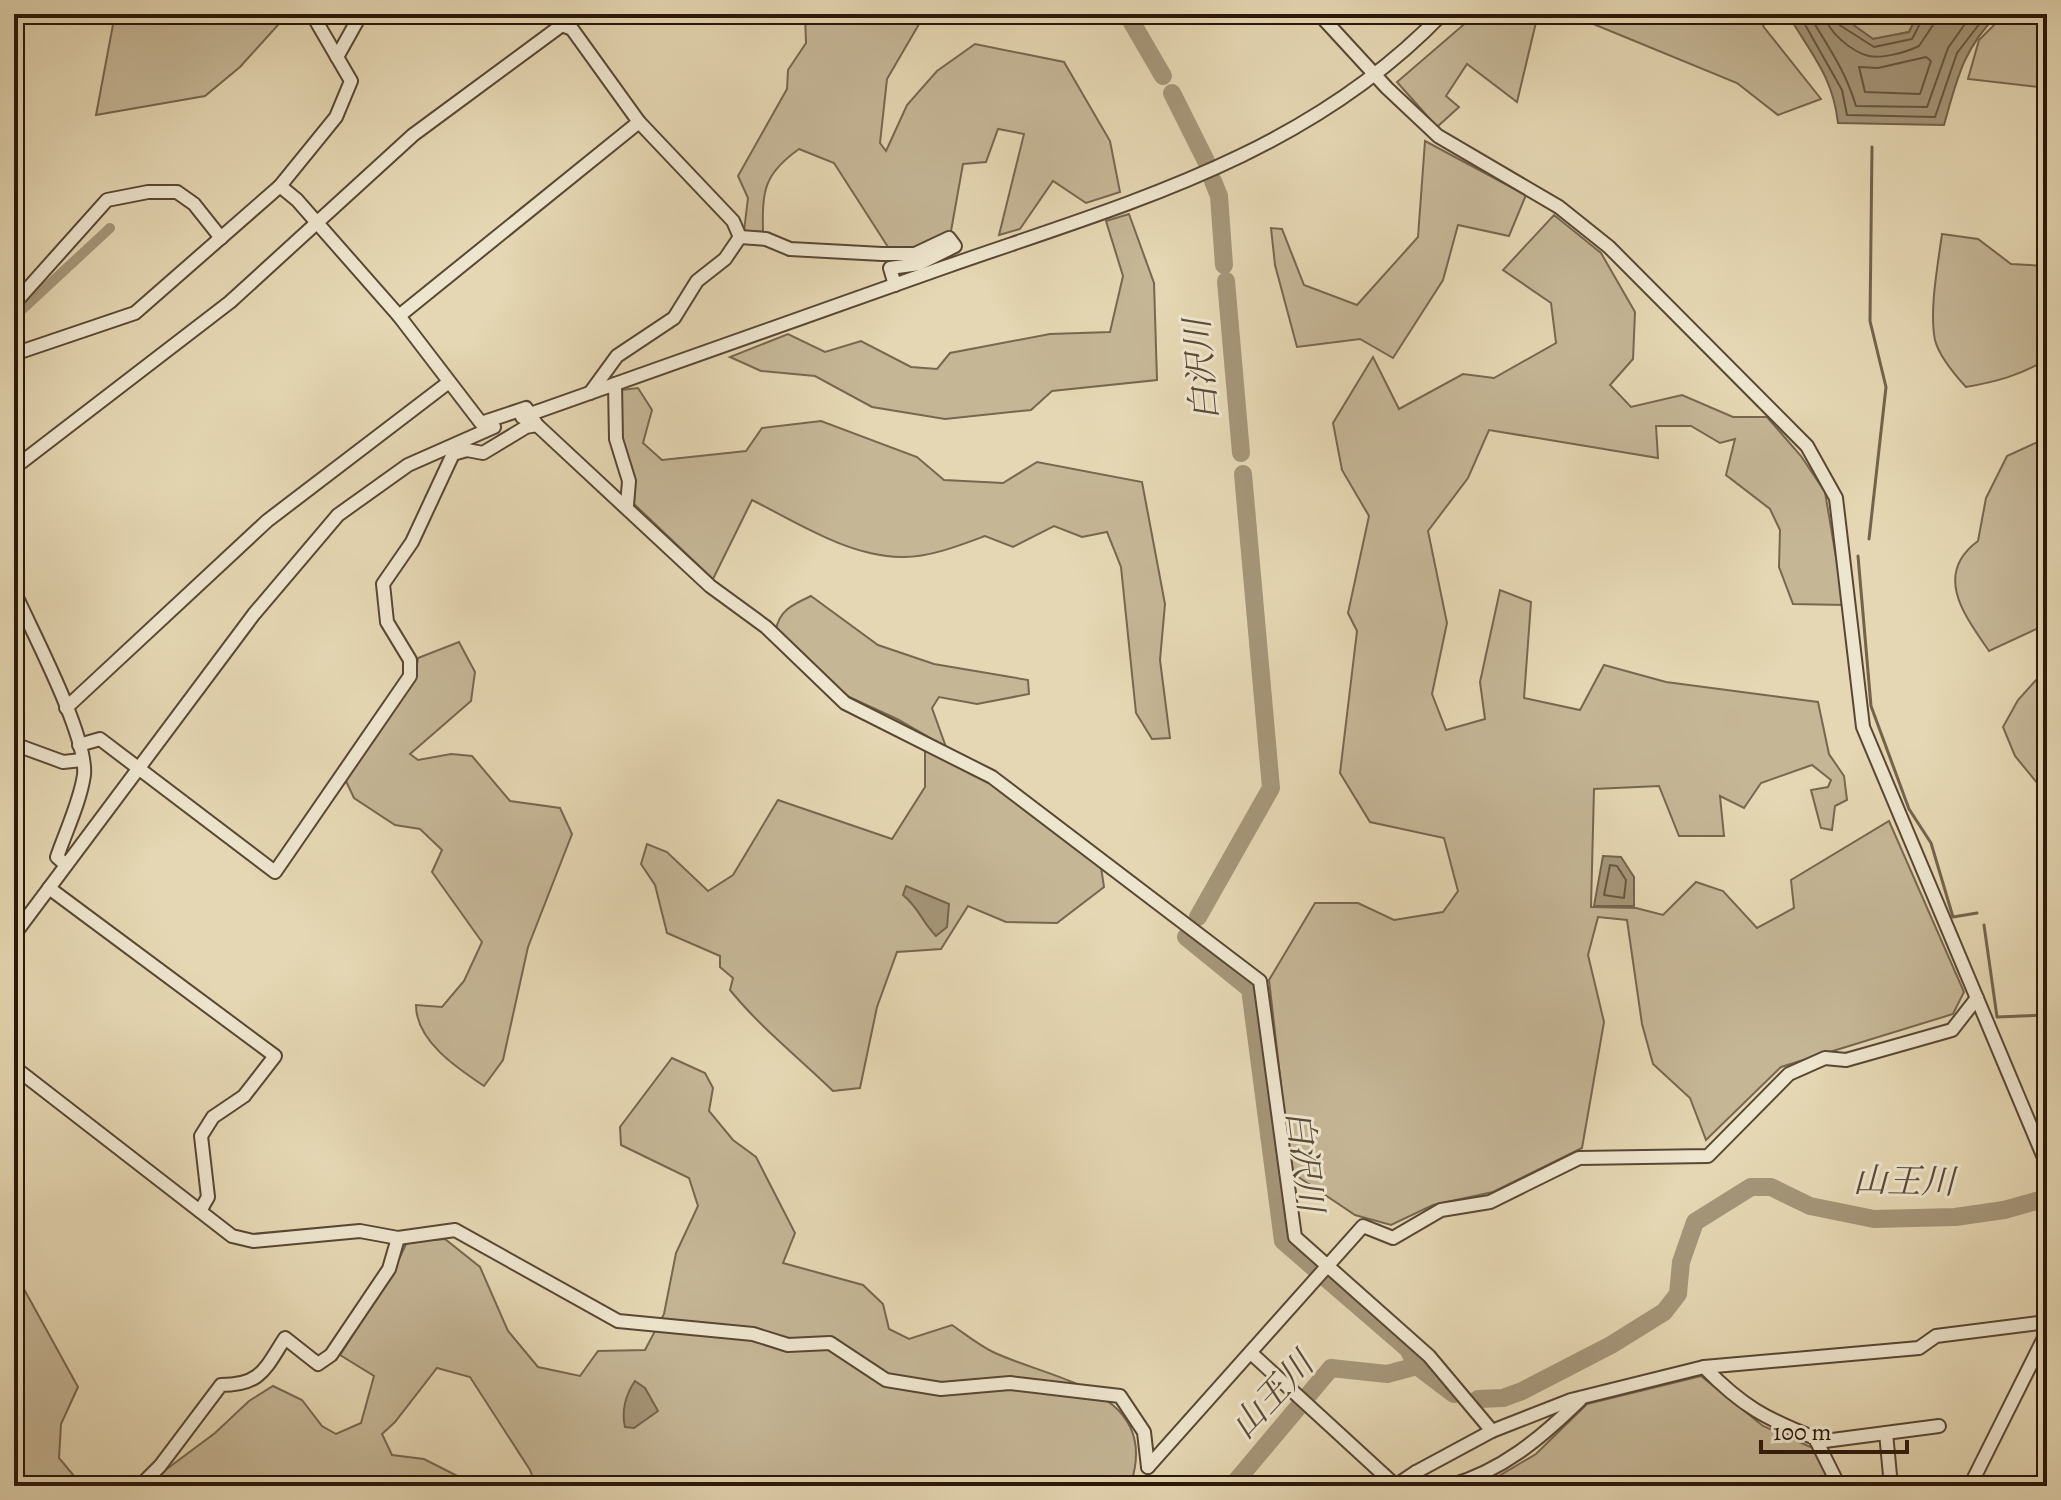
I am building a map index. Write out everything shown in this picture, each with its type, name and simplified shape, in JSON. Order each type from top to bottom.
[{"type":"street","points":[[14,354],[135,313],[280,186],[336,117],[351,81],[312,14]]},
{"type":"street","points":[[337,57],[361,14]]},
{"type":"street","points":[[1319,14],[1375,75],[1438,136],[1559,207],[1609,247],[1807,446],[1836,498],[1863,727],[2047,1165]]},
{"type":"street","points":[[14,935],[254,614],[338,515],[408,465],[470,435],[534,420],[590,393],[1224,167],[1297,128],[1375,75],[1442,14]]},
{"type":"street","points":[[14,468],[230,302],[413,135],[562,25],[572,29],[639,122],[733,221],[740,237]]},
{"type":"street","points":[[399,316],[639,122]]},
{"type":"street","points":[[280,186],[399,316],[481,423],[526,408],[534,420],[710,586],[766,627],[845,703],[992,777],[1260,981],[1295,1237],[1429,1356],[1492,1431]]},
{"type":"street","points":[[14,304],[107,200],[148,192],[177,192],[194,204],[221,238]]},
{"type":"street","points":[[740,237],[766,239],[790,249],[882,254],[915,254],[949,238],[955,246],[919,264],[890,268],[895,285]]},
{"type":"street","points":[[590,393],[617,356],[674,318],[697,281],[725,259],[740,237]]},
{"type":"street","points":[[66,708],[267,521],[449,382]]},
{"type":"street","points":[[615,384],[616,439],[629,481],[627,505]]},
{"type":"street","points":[[79,745],[100,739],[275,872],[410,676],[410,660],[387,622],[383,584],[412,542],[453,454],[467,450],[483,453],[534,420]]},
{"type":"street","points":[[14,591],[66,708],[82,760],[84,772],[80,791],[57,857],[66,865]]},
{"type":"street","points":[[14,744],[63,762],[82,760]]},
{"type":"street","points":[[49,888],[275,1056],[244,1096],[213,1117],[201,1136],[208,1197],[200,1211]]},
{"type":"street","points":[[15,1069],[232,1236],[253,1241],[360,1231],[398,1238],[455,1230],[618,1321],[753,1334],[788,1345],[830,1343],[886,1380],[941,1389],[1010,1383],[1120,1396],[1144,1432],[1148,1467],[1331,1266],[1363,1226],[1393,1238],[1441,1210],[1490,1202],[1579,1158],[1708,1156],[1789,1074],[1825,1058],[1846,1060],[1952,1030],[1977,998]]},
{"type":"street","points":[[140,1486],[160,1466],[221,1385],[236,1385],[259,1378],[285,1338],[318,1364],[331,1355],[389,1269],[398,1238]]},
{"type":"street","points":[[1251,1353],[1395,1486],[1492,1431],[1582,1398],[1704,1367],[1919,1348],[1936,1336],[2047,1322]]},
{"type":"street","points":[[1970,1486],[2043,1348],[2047,1332]]},
{"type":"street","points":[[1704,1367],[1728,1392],[1767,1420],[1815,1438],[1839,1486]]},
{"type":"street","points":[[1449,1486],[1484,1476],[1535,1443],[1582,1398]]},
{"type":"street","points":[[1817,1442],[1939,1426]]},
{"type":"street","points":[[1886,1433],[1891,1486]]},
{"type":"street","points":[[1416,1472],[1419,1486]]},
{"type":"shaded area","points":[[115,14],[288,14],[240,67],[205,96],[96,115]]},
{"type":"shaded area","points":[[805,14],[931,14],[922,19],[887,79],[880,143],[886,151],[907,105],[937,71],[975,44],[1064,62],[1110,141],[1120,192],[1086,203],[1053,181],[1020,229],[999,235],[1024,134],[998,129],[986,162],[963,164],[951,231],[915,247],[888,247],[834,163],[799,149],[778,167],[768,184],[763,205],[763,232],[744,231],[748,198],[738,176],[787,89],[788,70],[806,43]]},
{"type":"shaded area","points":[[1476,14],[1538,14],[1517,102],[1467,64],[1446,96],[1459,107],[1437,127],[1397,82]]},
{"type":"shaded area","points":[[1569,14],[1771,14],[1763,26],[1821,99],[1778,115],[1737,83]]},
{"type":"shaded area","points":[[1838,14],[1918,14],[1909,32],[1873,39]]},
{"type":"shaded area","points":[[2005,14],[2047,14],[2047,88],[1968,79],[1979,40]]},
{"type":"shaded area","points":[[1425,141],[1526,195],[1509,236],[1458,225],[1443,280],[1393,358],[1360,339],[1297,347],[1275,265],[1271,228],[1282,229],[1304,285],[1357,305],[1418,237]]},
{"type":"shaded area","points":[[1129,214],[1154,283],[1157,380],[1052,391],[1031,410],[945,419],[872,407],[815,376],[761,371],[730,357],[788,334],[825,352],[861,341],[911,367],[937,369],[950,353],[1050,334],[1110,332],[1123,276],[1106,221]]},
{"type":"shaded area","points":[[1554,215],[1601,253],[1635,312],[1633,359],[1610,385],[1631,407],[1682,395],[1733,417],[1767,417],[1801,456],[1825,492],[1844,605],[1793,604],[1779,567],[1780,530],[1770,509],[1726,475],[1735,439],[1720,443],[1691,426],[1656,426],[1658,458],[1489,430],[1468,478],[1428,531],[1447,623],[1432,694],[1446,730],[1485,719],[1480,682],[1500,590],[1531,602],[1524,698],[1580,710],[1604,665],[1666,682],[1818,702],[1829,754],[1844,776],[1847,800],[1835,806],[1832,830],[1821,828],[1811,790],[1828,787],[1831,780],[1812,765],[1761,783],[1744,808],[1720,796],[1724,836],[1679,836],[1659,786],[1594,789],[1591,907],[1636,908],[1663,915],[1696,882],[1723,891],[1757,928],[1794,908],[1791,880],[1889,821],[1964,992],[1953,1014],[1781,1067],[1706,1140],[1690,1098],[1653,1064],[1642,1024],[1627,920],[1598,917],[1588,955],[1604,1022],[1582,1148],[1493,1192],[1433,1205],[1391,1225],[1355,1215],[1291,1172],[1269,980],[1315,903],[1358,903],[1394,920],[1443,912],[1458,891],[1444,838],[1370,822],[1340,773],[1357,631],[1348,613],[1369,516],[1342,470],[1333,423],[1373,357],[1399,409],[1463,374],[1494,378],[1556,343],[1551,303],[1503,270]]},
{"type":"shaded area","points":[[1942,234],[1978,239],[2011,264],[2047,266],[2047,359],[2018,374],[1977,385],[1966,387],[1957,377],[1940,352],[1933,328]]},
{"type":"shaded area","points":[[638,388],[652,410],[643,443],[662,460],[746,451],[762,428],[821,421],[917,457],[944,480],[1003,483],[1037,462],[1142,482],[1165,604],[1160,660],[1170,738],[1152,739],[1136,713],[1121,567],[1107,532],[1082,537],[1054,526],[1013,547],[985,536],[933,553],[901,557],[843,545],[752,500],[713,579],[634,504],[635,480],[620,440],[621,390]]},
{"type":"shaded area","points":[[2047,440],[2047,624],[1989,651],[1970,623],[1957,595],[1957,567],[1978,541],[1986,498],[2007,456]]},
{"type":"shaded area","points":[[811,596],[878,645],[934,664],[1028,680],[1029,694],[977,704],[939,697],[932,708],[946,747],[897,719],[847,696],[776,630],[784,613]]},
{"type":"shaded area","points":[[459,642],[475,672],[471,701],[410,754],[418,760],[451,754],[472,756],[510,801],[560,808],[572,834],[528,947],[503,1060],[484,1086],[430,1042],[418,1018],[416,1005],[442,1007],[464,981],[482,942],[432,872],[442,850],[420,829],[395,825],[354,798],[344,777],[415,677],[418,658]]},
{"type":"shaded area","points":[[2047,668],[2047,795],[2015,756],[2003,727],[2018,700]]},
{"type":"shaded area","points":[[925,749],[984,778],[1101,867],[1104,887],[1057,923],[1006,922],[968,906],[941,949],[897,952],[877,1007],[860,1088],[833,1091],[730,990],[733,978],[720,967],[720,956],[667,933],[655,885],[641,864],[647,844],[667,852],[708,891],[733,875],[778,800],[892,839],[925,787]]},
{"type":"shaded area","points":[[672,1058],[705,1073],[713,1088],[709,1111],[733,1140],[756,1157],[795,1233],[783,1263],[863,1285],[883,1304],[889,1329],[909,1339],[952,1325],[993,1352],[1095,1393],[1116,1408],[1130,1427],[1136,1452],[1131,1483],[536,1486],[530,1470],[470,1377],[437,1368],[382,1434],[392,1455],[424,1459],[477,1486],[262,1486],[250,1480],[226,1486],[144,1486],[215,1433],[249,1401],[273,1386],[302,1400],[322,1426],[336,1434],[361,1423],[374,1376],[340,1355],[393,1272],[407,1242],[445,1239],[480,1267],[508,1331],[538,1367],[580,1376],[598,1351],[645,1350],[664,1314],[676,1253],[698,1206],[689,1178],[621,1145],[620,1127]]},
{"type":"shaded area","points":[[14,1271],[78,1387],[61,1424],[59,1458],[79,1482],[122,1486],[14,1486]]},
{"type":"shaded area","points":[[1701,1376],[1763,1426],[1813,1448],[1832,1486],[1482,1486],[1536,1454],[1587,1404]]},
{"type":"water","points":[[1792,14],[1838,14],[1873,39],[1909,32],[1918,14],[1998,14],[1969,52],[1944,125],[1838,123],[1827,80],[1790,18]]},
{"type":"water","points":[[1603,856],[1621,857],[1634,877],[1634,906],[1594,906]]},
{"type":"water","points":[[906,886],[949,904],[947,927],[936,936],[903,895]]},
{"type":"water","points":[[635,1381],[645,1388],[658,1411],[634,1428],[625,1427],[625,1403]]},
{"type":"waterway","name":"白沢川","points":[[1127,14],[1163,76]]},
{"type":"waterway","name":"白沢川","points":[[1172,93],[1206,161]]},
{"type":"waterway","points":[[1869,539],[1886,387],[1870,321],[1872,147]]},
{"type":"waterway","name":"白沢川","points":[[1213,181],[1219,196],[1224,265]]},
{"type":"waterway","points":[[14,317],[110,228]]},
{"type":"waterway","name":"白沢川","points":[[1226,281],[1241,453]]},
{"type":"waterway","name":"白沢川","points":[[1198,917],[1271,788],[1243,474]]},
{"type":"waterway","points":[[1858,556],[1871,706],[1909,809],[1931,843],[1953,917],[1977,913]]},
{"type":"waterway","points":[[1984,925],[1997,1017],[2047,1015]]},
{"type":"waterway","name":"白沢川","points":[[1186,937],[1250,989],[1283,1241],[1408,1349],[1417,1366],[1454,1394]]},
{"type":"waterway","name":"山王川","points":[[1478,1399],[1503,1398],[1522,1391],[1611,1345],[1664,1312],[1678,1294],[1681,1262],[1695,1222],[1751,1187],[1771,1187],[1810,1206],[1874,1219],[1955,1217],[2004,1210],[2047,1198]]},
{"type":"waterway","name":"山王川","points":[[1232,1486],[1331,1368],[1387,1374],[1417,1366]]}]
